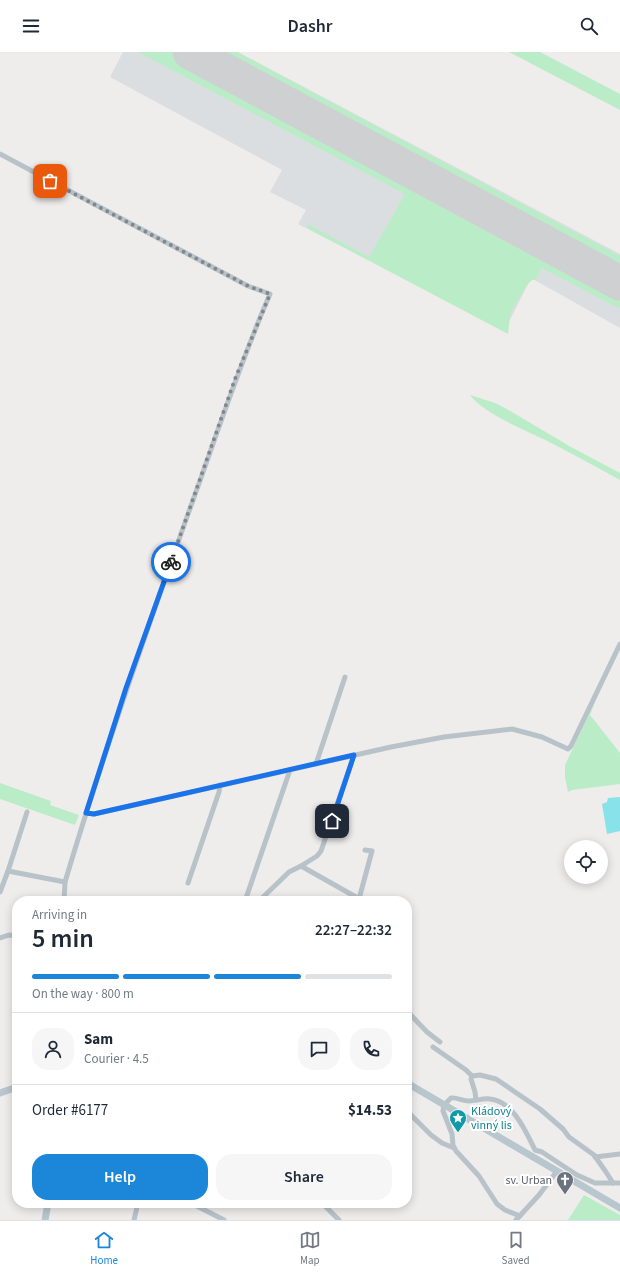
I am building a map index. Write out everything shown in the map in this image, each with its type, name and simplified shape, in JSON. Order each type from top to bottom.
[{"type":"main road","points":[[412,1087],[533,1153],[557,1171],[620,1208]]},
{"type":"main road","points":[[0,1093],[12,1089]]},
{"type":"main road","points":[[45,1220],[47,1208]]},
{"type":"street","points":[[0,154],[248,286],[270,294],[235,379],[126,688],[86,813],[66,882],[65,896]]},
{"type":"street","points":[[86,813],[94,814],[391,746],[444,737],[512,729],[542,737],[568,749],[571,746],[620,644]]},
{"type":"street","points":[[316,764],[345,677]]},
{"type":"street","points":[[264,896],[289,872],[317,856],[321,851],[354,755]]},
{"type":"street","points":[[247,896],[290,770]]},
{"type":"street","points":[[188,883],[220,786]]},
{"type":"street","points":[[0,892],[27,812]]},
{"type":"street","points":[[362,896],[372,851],[365,850]]},
{"type":"street","points":[[301,866],[354,896]]},
{"type":"street","points":[[8,871],[66,882]]},
{"type":"street","points":[[0,933],[12,935]]},
{"type":"street","points":[[0,938],[9,935]]},
{"type":"street","points":[[412,1016],[427,1032],[440,1042]]},
{"type":"street","points":[[433,1047],[466,1070],[472,1076],[471,1079],[476,1100]]},
{"type":"street","points":[[472,1076],[480,1075],[496,1079],[540,1109],[569,1137],[595,1157],[613,1183]]},
{"type":"street","points":[[557,1171],[539,1195],[518,1218],[497,1204],[479,1176],[454,1148],[452,1134],[444,1114],[444,1105],[450,1098],[468,1101],[489,1099],[501,1102],[522,1124],[533,1153],[542,1152],[577,1175],[595,1183],[620,1183]]},
{"type":"street","points":[[412,1116],[431,1135],[442,1143],[454,1148]]},
{"type":"street","points":[[595,1157],[620,1154]]},
{"type":"street","points":[[134,1220],[137,1208]]},
{"type":"street","points":[[201,1208],[224,1220]]},
{"type":"street","points":[[327,1208],[339,1220]]},
{"type":"shaded area","points":[[123,52],[238,52],[620,254],[620,328],[531,278],[505,330],[298,224],[306,210],[270,192],[282,170],[110,77]]},
{"type":"green space","points":[[138,52],[237,52],[620,256],[620,309],[542,268],[536,280],[532,280],[528,284],[514,307],[510,315],[508,334],[307,228],[308,224],[369,257],[405,194]]},
{"type":"green space","points":[[509,52],[540,52],[620,94],[620,110]]},
{"type":"green space","points":[[470,395],[495,403],[505,408],[571,447],[620,473],[620,480],[563,449],[498,417],[477,403]]},
{"type":"green space","points":[[597,697],[590,715],[620,753],[620,784],[572,790],[568,792],[565,777],[565,765]]},
{"type":"green space","points":[[0,783],[51,801],[50,805],[79,815],[75,825],[0,799]]},
{"type":"green space","points":[[584,1195],[620,1215],[620,1220],[568,1220]]},
{"type":"water","points":[[620,797],[620,831],[607,834],[602,804],[607,802],[608,798]]},
{"type":"runway","points":[[190,52],[620,283]]},
{"type":"way so far","points":[[50,181],[248,286],[270,294],[235,379],[171,562]]},
{"type":"place","name":"Kládový vinný lis","points":[[458,1133]]},
{"type":"place","name":"sv. Urban","points":[[565,1195]]},
{"type":"route","points":[[171,562],[126,688],[86,813],[94,814],[354,755],[332,821]]}]
